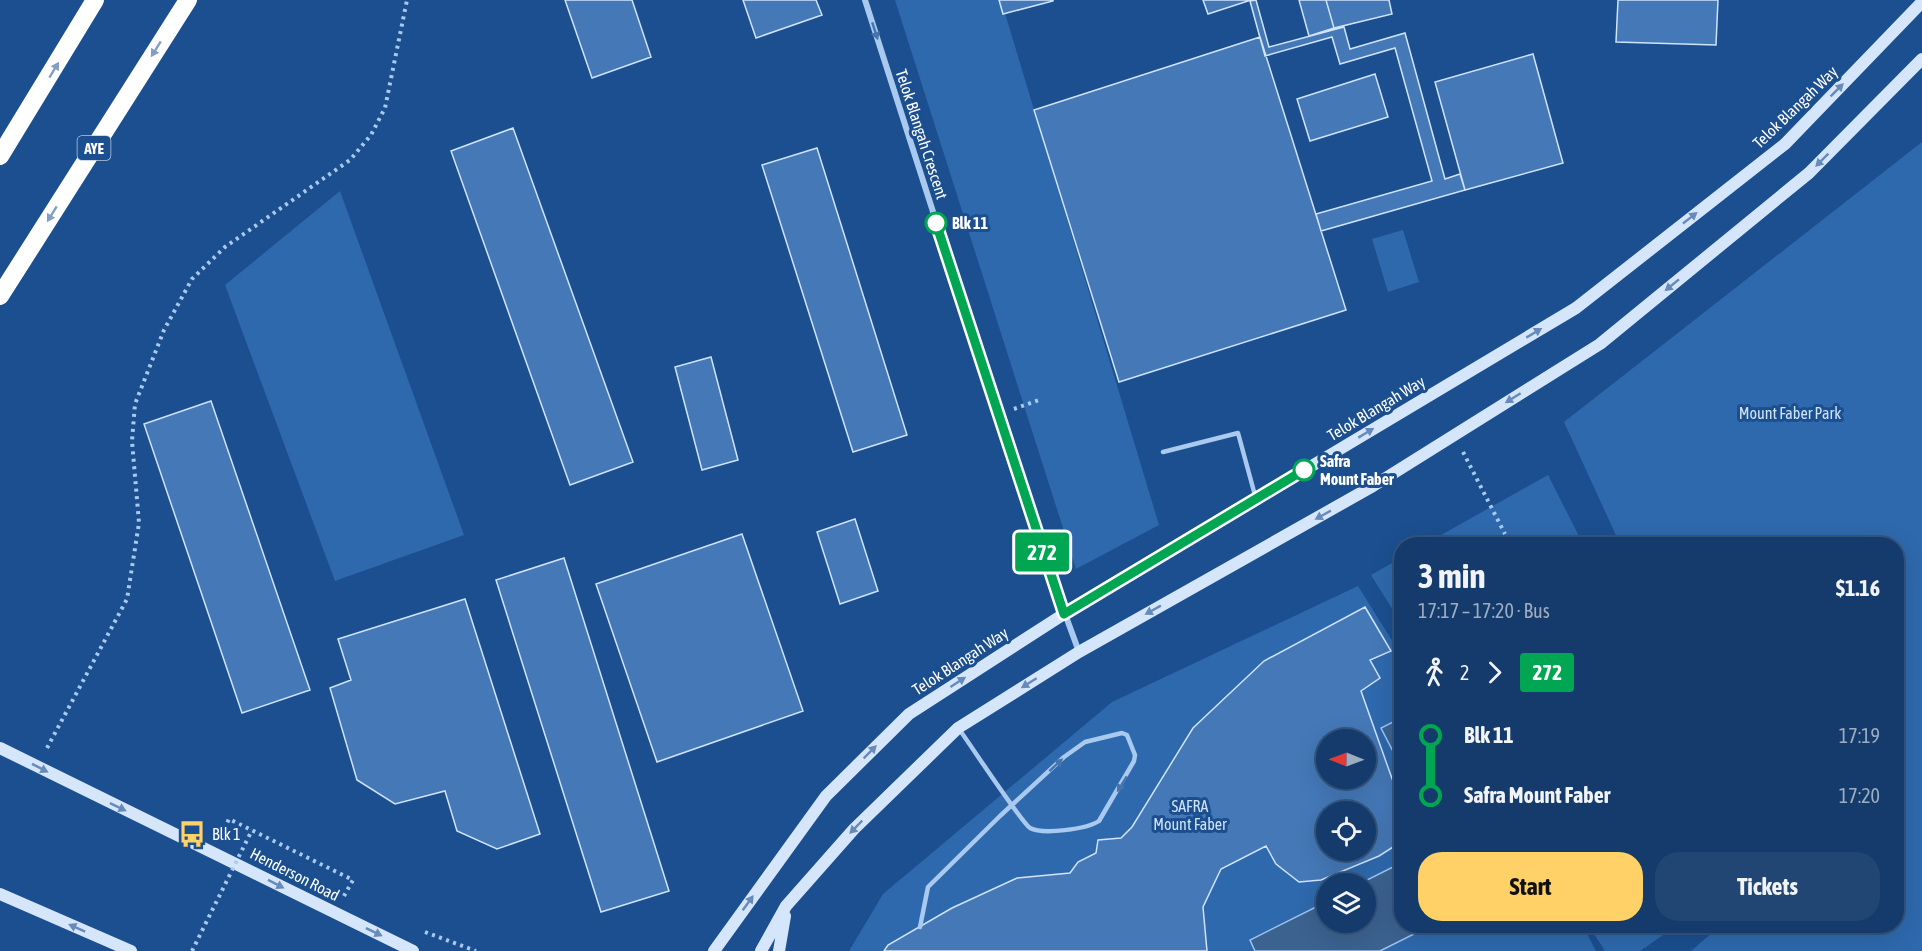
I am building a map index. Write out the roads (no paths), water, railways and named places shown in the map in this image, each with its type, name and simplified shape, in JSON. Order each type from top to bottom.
[{"type":"highway","points":[[0,156],[95,0]]},
{"type":"highway","name":"AYE","points":[[0,296],[188,0]]},
{"type":"main road","name":"Telok Blangah Way","points":[[714,951],[826,796],[909,714],[1064,614],[1576,308],[1785,144],[1922,2]]},
{"type":"main road","points":[[761,951],[786,906],[855,829],[958,728],[1079,652],[1374,486],[1600,344],[1809,173],[1922,59]]},
{"type":"main road","name":"Henderson Road","points":[[0,748],[413,951]]},
{"type":"main road","points":[[0,894],[131,951]]},
{"type":"main road","points":[[779,951],[786,906]]},
{"type":"street","name":"Telok Blangah Crescent","points":[[866,0],[1064,614],[1079,652]]},
{"type":"lane","points":[[1163,452],[1238,433],[1256,499]]},
{"type":"lane","points":[[920,927],[928,887],[1013,805],[1064,757],[1085,742],[1116,733],[1127,735],[1135,754],[1133,766],[1099,821],[1091,826],[1082,829],[1032,829],[1013,805],[958,728]]},
{"type":"place","name":"Blk 11","points":[[936,223]]},
{"type":"place","name":"Safra Mount Faber","points":[[1304,470]]},
{"type":"place","name":"Blk 1","points":[[192,834]]},
{"type":"park label","name":"Mount Faber Park","points":[[1790,413]]},
{"type":"park label","name":"SAFRA Mount Faber","points":[[1190,815]]}]
